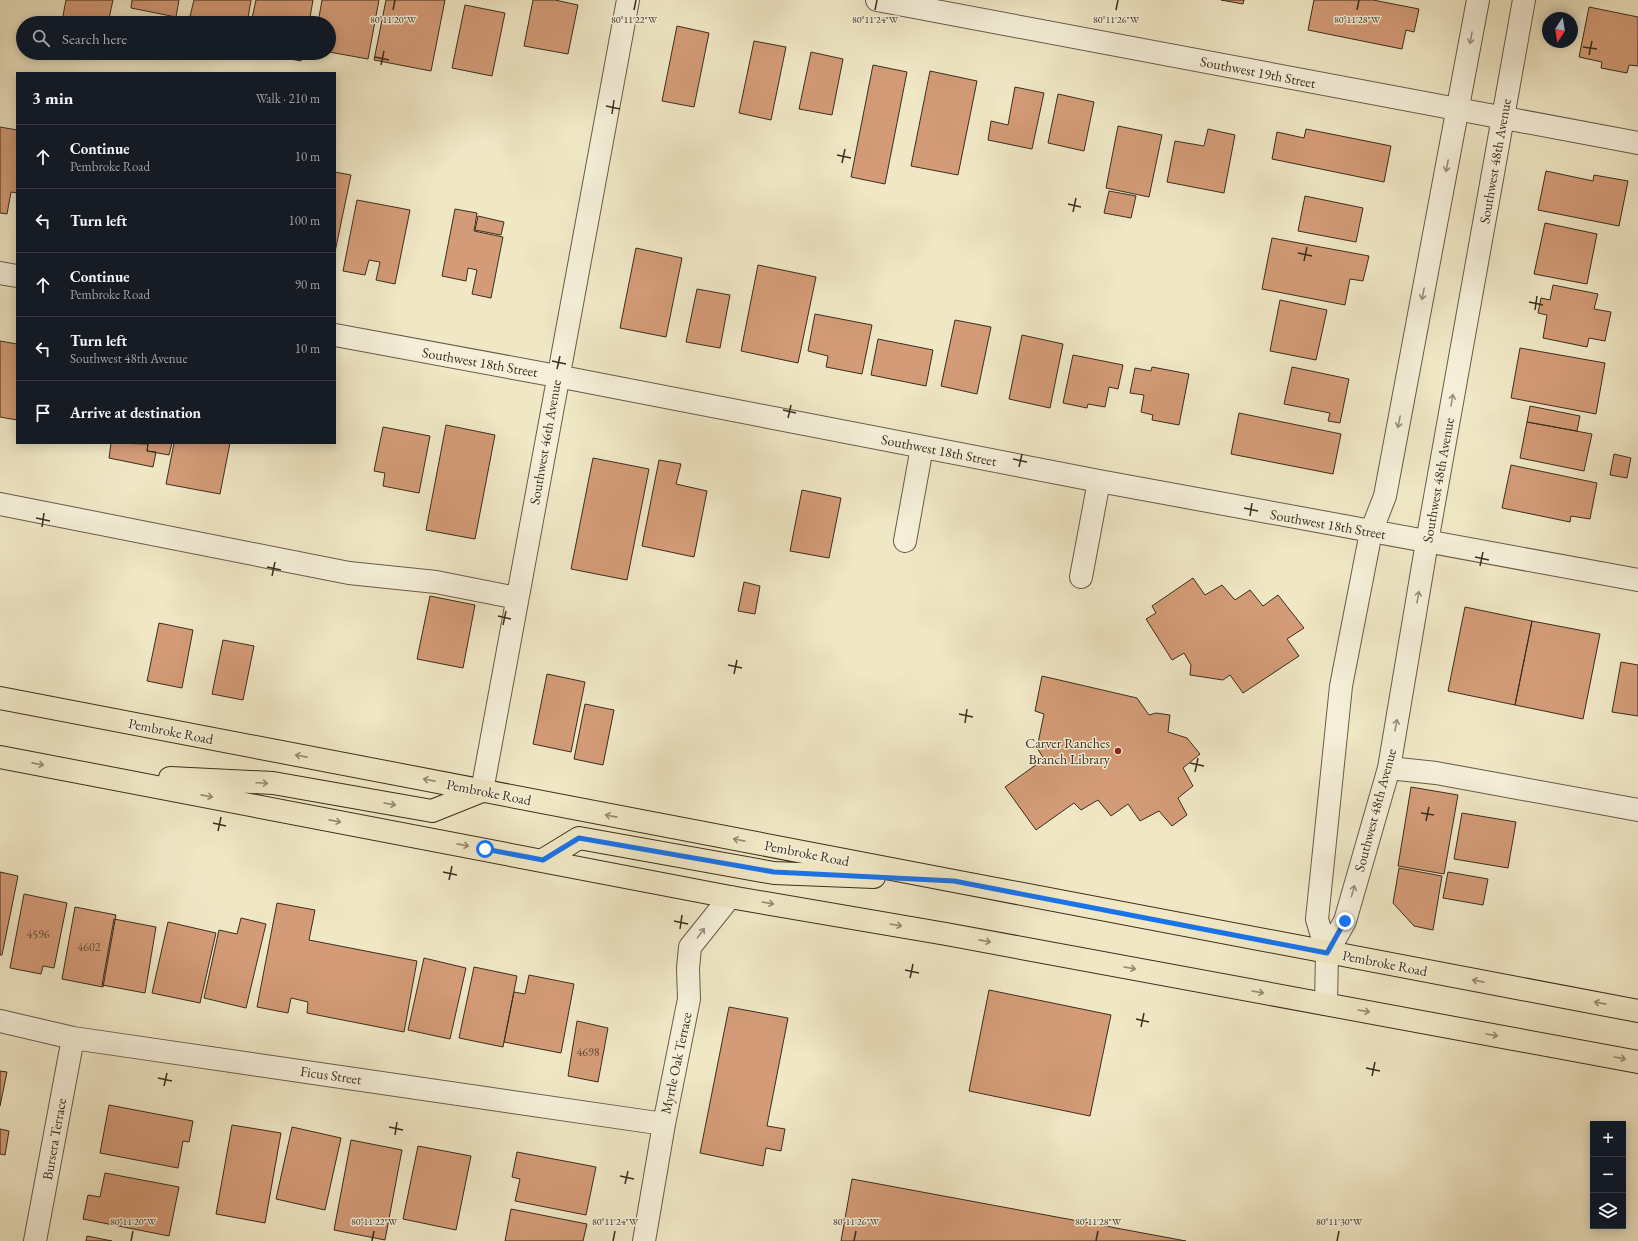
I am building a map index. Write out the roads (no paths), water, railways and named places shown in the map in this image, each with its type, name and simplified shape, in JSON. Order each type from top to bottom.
[{"type":"main road","name":"Pembroke Road","points":[[0,698],[1327,953],[1638,1011]]},
{"type":"main road","points":[[0,757],[730,897],[946,934],[1638,1062]]},
{"type":"main road","points":[[83,773],[273,783],[432,811],[482,791]]},
{"type":"main road","points":[[543,860],[579,838],[774,872],[954,881]]},
{"type":"street","name":"Southwest 46th Avenue","points":[[482,791],[628,0]]},
{"type":"street","name":"Southwest 19th Street","points":[[877,0],[1502,119],[1638,143]]},
{"type":"street","name":"Southwest 48th Avenue","points":[[1326,1004],[1327,953],[1317,919],[1341,686],[1371,532],[1385,496],[1478,0]]},
{"type":"street","name":"Southwest 48th Avenue","points":[[1327,953],[1345,921],[1389,768],[1427,542],[1524,0]]},
{"type":"street","points":[[0,273],[16,276]]},
{"type":"street","name":"Southwest 18th Street","points":[[336,335],[558,376],[1098,481],[1638,580]]},
{"type":"street","points":[[905,541],[922,447]]},
{"type":"street","points":[[1081,577],[1098,481]]},
{"type":"street","points":[[0,504],[348,573],[436,582],[517,598]]},
{"type":"street","points":[[1389,768],[1436,773],[1638,810]]},
{"type":"street","name":"Myrtle Oak Terrace","points":[[644,1241],[664,1124],[690,999],[688,968],[690,947],[730,897]]},
{"type":"street","name":"Ficus Street","points":[[0,1021],[73,1038],[664,1124]]},
{"type":"street","name":"Bursera Terrace","points":[[35,1241],[73,1038]]},
{"type":"place","name":"Carver Ranches Branch Library","points":[[1118,751]]}]
